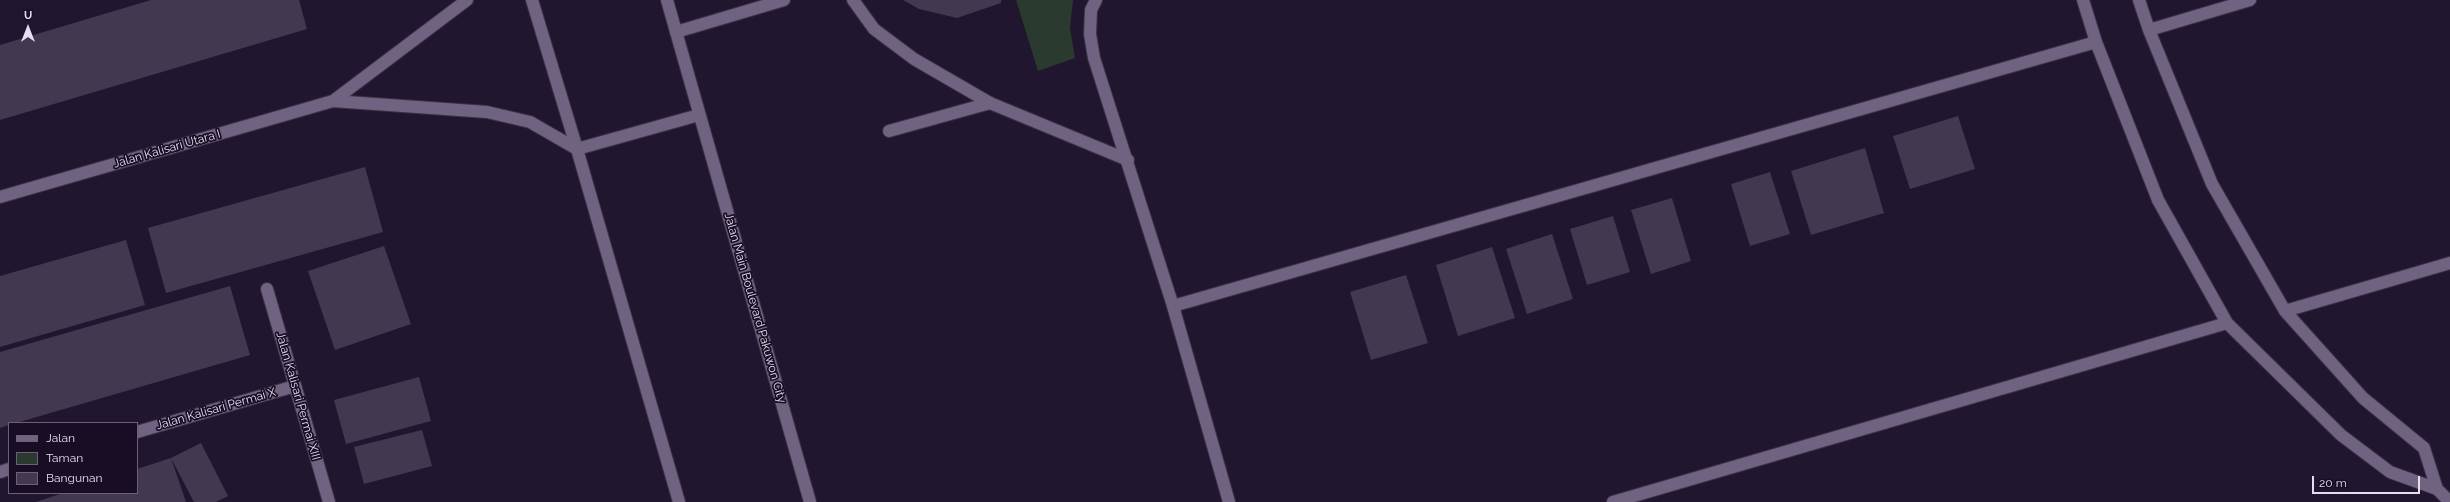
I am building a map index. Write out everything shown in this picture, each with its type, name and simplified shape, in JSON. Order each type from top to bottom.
[{"type":"street","name":"Jalan Kalisari Utara I","points":[[0,197],[333,100],[467,0]]},
{"type":"street","points":[[532,0],[578,149],[679,502]]},
{"type":"street","name":"Jalan Main Boulevard Pakuwon City","points":[[667,0],[810,502]]},
{"type":"street","points":[[676,32],[784,0]]},
{"type":"street","points":[[854,0],[874,30],[914,59],[990,104],[1128,160]]},
{"type":"street","points":[[1096,0],[1092,10],[1090,34],[1094,58],[1128,160],[1173,306],[1229,502]]},
{"type":"street","points":[[2083,0],[2096,42],[2158,200],[2227,323],[2341,436],[2390,472],[2437,489],[2450,502]]},
{"type":"street","points":[[2139,0],[2149,30],[2212,184],[2285,311],[2363,398],[2424,448],[2437,489]]},
{"type":"street","points":[[2149,30],[2250,0]]},
{"type":"street","points":[[1173,306],[2096,42]]},
{"type":"street","name":"Jalan Kalisari Utara I","points":[[333,100],[488,112],[530,122],[578,149]]},
{"type":"street","points":[[889,131],[990,104]]},
{"type":"street","points":[[578,149],[699,115]]},
{"type":"street","points":[[2285,311],[2450,263]]},
{"type":"street","name":"Jalan Kalisari Permai XIII","points":[[267,289],[329,502]]},
{"type":"street","points":[[1613,502],[2227,323]]},
{"type":"street","name":"Jalan Kalisari Permai X","points":[[138,432],[296,386]]},
{"type":"green space","points":[[1016,0],[1073,0],[1070,28],[1075,58],[1038,71]]},
{"type":"building","points":[[151,0],[299,0],[307,29],[0,120],[0,45]]},
{"type":"building","points":[[903,0],[1001,0],[1001,3],[957,18],[919,9]]},
{"type":"building","points":[[1958,116],[1975,169],[1910,189],[1893,136]]},
{"type":"building","points":[[1865,148],[1884,213],[1811,235],[1791,171]]},
{"type":"building","points":[[365,167],[383,232],[166,293],[148,228]]},
{"type":"building","points":[[1770,172],[1790,234],[1750,246],[1731,184]]},
{"type":"building","points":[[1672,198],[1691,261],[1651,274],[1631,210]]},
{"type":"building","points":[[1613,216],[1630,272],[1587,285],[1570,229]]},
{"type":"building","points":[[1552,234],[1573,299],[1527,314],[1506,249]]},
{"type":"building","points":[[126,240],[145,305],[0,347],[0,276]]},
{"type":"building","points":[[384,246],[411,324],[335,350],[308,271]]},
{"type":"building","points":[[1492,247],[1515,318],[1458,336],[1436,265]]},
{"type":"building","points":[[1406,275],[1428,343],[1371,360],[1350,292]]},
{"type":"building","points":[[230,286],[250,355],[19,422],[8,422],[8,425],[0,428],[0,352]]},
{"type":"building","points":[[419,377],[431,421],[346,444],[334,400]]},
{"type":"building","points":[[422,430],[432,466],[364,484],[354,447]]},
{"type":"building","points":[[201,443],[228,496],[216,502],[194,502],[171,458]]},
{"type":"building","points":[[171,458],[186,502],[36,502],[60,494],[138,494],[138,469]]}]
